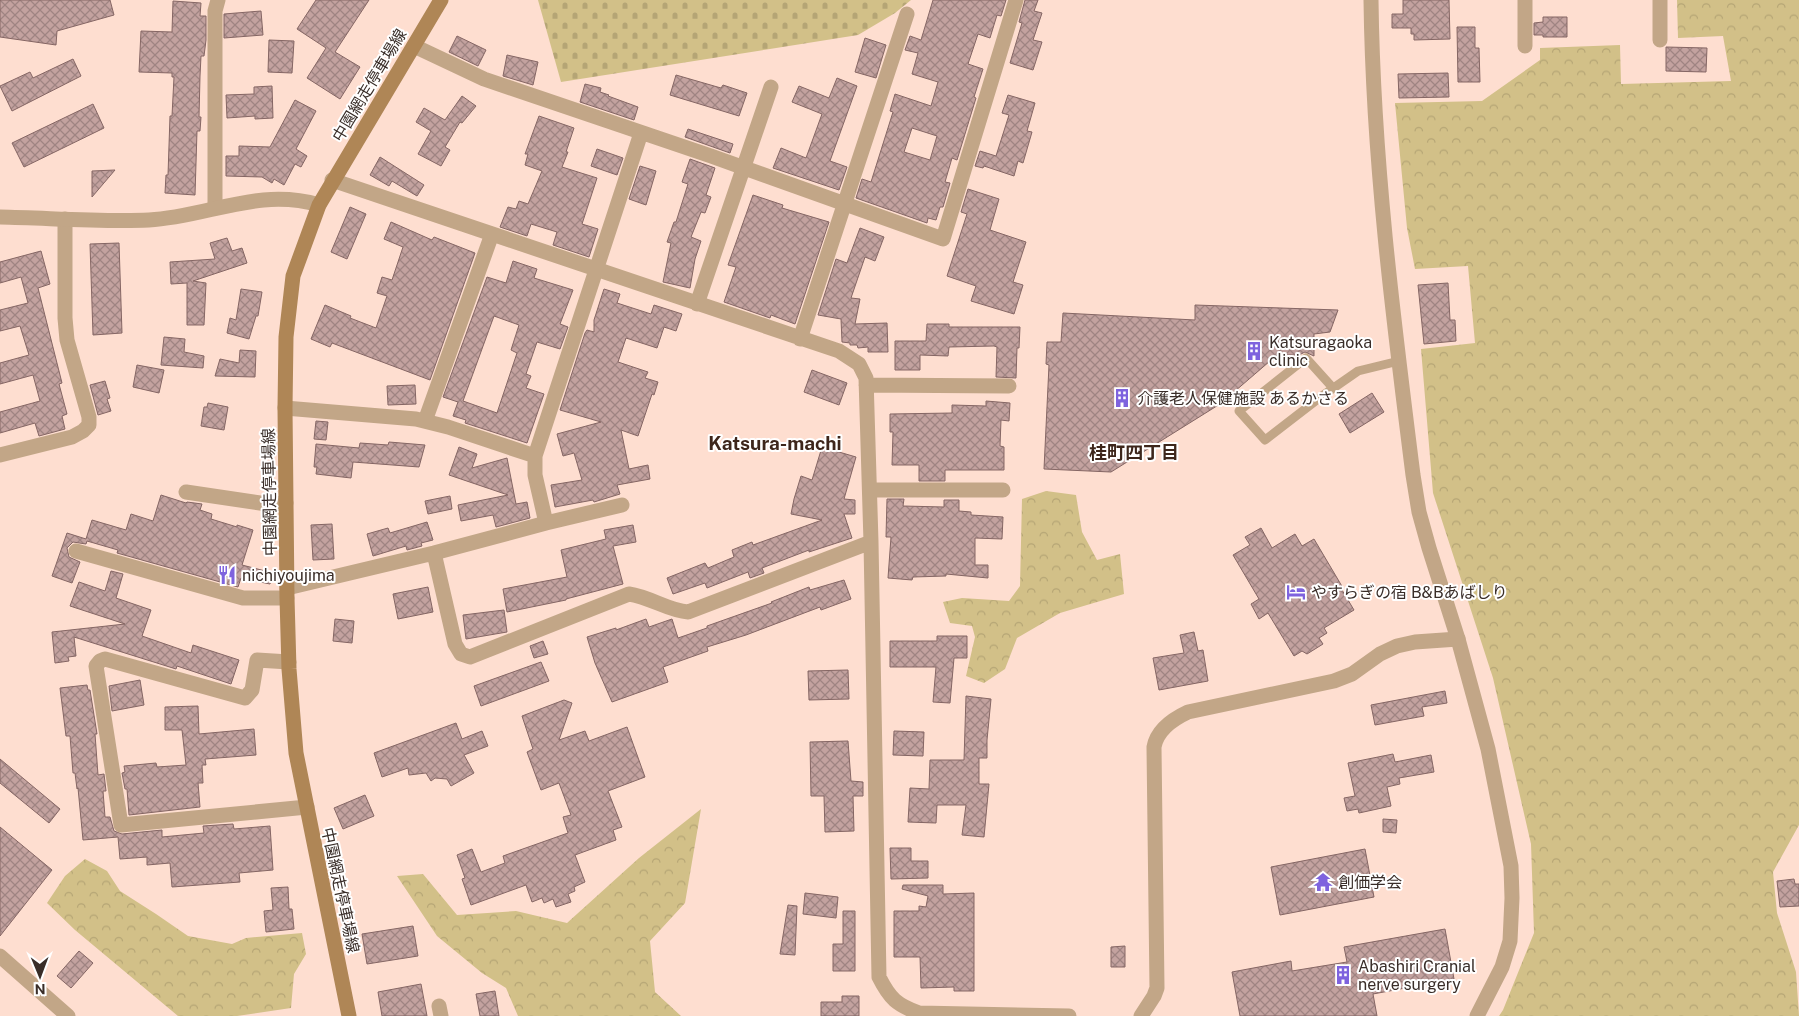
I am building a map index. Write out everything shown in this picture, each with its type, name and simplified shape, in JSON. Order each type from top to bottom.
[{"type":"main road","name":"中園網走停車場線","points":[[349,1016],[296,754],[289,662],[287,593],[286,337],[293,276],[319,205],[332,180],[441,0]]},
{"type":"street","points":[[215,208],[216,11],[218,0]]},
{"type":"street","points":[[414,46],[484,79],[845,203],[943,239],[1016,0]]},
{"type":"street","points":[[1371,0],[1377,150],[1383,228],[1420,512],[1458,639],[1488,749],[1511,866],[1510,941],[1502,967],[1477,1016]]},
{"type":"street","points":[[1525,0],[1525,46]]},
{"type":"street","points":[[1660,0],[1660,40]]},
{"type":"street","points":[[800,339],[908,14]]},
{"type":"street","points":[[697,304],[771,87]]},
{"type":"street","points":[[546,523],[535,475],[535,456],[641,133]]},
{"type":"street","points":[[332,180],[839,351],[859,364],[866,378],[870,490],[879,977],[894,1000],[902,1007],[919,1013],[1069,1016]]},
{"type":"street","points":[[0,217],[150,220],[183,216],[240,202],[293,199],[319,205]]},
{"type":"street","points":[[0,455],[72,437],[89,425],[89,417],[68,340],[65,318],[65,219]]},
{"type":"street","points":[[425,421],[492,234]]},
{"type":"street","points":[[866,385],[1009,386]]},
{"type":"street","points":[[285,408],[425,421],[535,456]]},
{"type":"street","points":[[870,490],[1003,490]]},
{"type":"street","points":[[186,492],[267,504],[286,504]]},
{"type":"street","points":[[76,551],[243,598],[287,593],[546,523],[622,505]]},
{"type":"street","points":[[434,553],[455,644],[461,654],[470,657],[629,594],[643,596],[670,608],[688,612],[871,542]]},
{"type":"street","points":[[1141,1016],[1154,996],[1158,971],[1154,747],[1155,741],[1166,727],[1174,719],[1188,712],[1334,681],[1352,674],[1380,654],[1396,646],[1414,642],[1458,639]]},
{"type":"street","points":[[289,662],[256,660],[252,690],[245,698],[105,659],[96,666],[121,825],[306,807]]},
{"type":"street","points":[[0,956],[68,1016]]},
{"type":"lane","points":[[1333,388],[1306,358],[1238,411],[1265,440],[1358,371],[1399,361]]},
{"type":"green space","points":[[538,0],[911,0],[895,13],[858,35],[561,82]]},
{"type":"green space","points":[[1677,0],[1799,0],[1799,825],[1773,872],[1777,913],[1796,972],[1799,1016],[1499,1016],[1534,933],[1531,844],[1493,678],[1433,493],[1421,349],[1475,343],[1468,266],[1415,269],[1407,228],[1395,103],[1482,101],[1540,60],[1540,48],[1620,45],[1621,84],[1731,81],[1723,36],[1678,38]]},
{"type":"green space","points":[[1046,491],[1076,495],[1082,532],[1097,560],[1120,554],[1124,594],[1060,613],[1017,638],[1005,669],[984,683],[966,676],[975,637],[972,626],[950,623],[943,602],[962,598],[1009,601],[1020,586],[1022,499]]},
{"type":"green space","points":[[701,809],[685,903],[650,941],[655,992],[681,1016],[518,1016],[506,988],[482,973],[437,936],[397,876],[423,874],[457,915],[516,911],[567,923],[639,858]]},
{"type":"green space","points":[[85,859],[107,871],[120,891],[188,936],[232,944],[246,938],[302,933],[306,954],[294,974],[291,1008],[237,1016],[178,1016],[75,930],[47,903],[65,876]]},
{"type":"building","points":[[0,0],[110,0],[114,15],[57,31],[56,45],[0,37]]},
{"type":"building","points":[[316,0],[369,0],[335,52],[360,67],[340,99],[307,78],[326,48],[297,29]]},
{"type":"building","points":[[933,0],[1006,0],[1001,16],[997,15],[990,38],[978,34],[968,64],[983,69],[974,97],[976,98],[957,160],[952,158],[945,182],[950,183],[943,207],[940,207],[936,220],[928,218],[927,223],[856,198],[862,179],[871,182],[893,112],[890,111],[895,94],[931,106],[938,82],[912,74],[918,53],[905,50],[910,36],[921,40]],"holes":[[[912,128],[937,136],[930,160],[904,152]]]},
{"type":"building","points":[[1025,0],[1038,0],[1034,11],[1042,13],[1033,40],[1042,42],[1033,70],[1010,63],[1022,23],[1019,22]]},
{"type":"building","points":[[1403,0],[1449,0],[1450,39],[1414,40],[1411,28],[1392,28],[1392,14],[1403,14]]},
{"type":"building","points":[[173,1],[201,3],[200,16],[206,16],[204,56],[201,56],[199,117],[201,117],[200,131],[197,131],[195,195],[165,193],[166,175],[168,175],[170,116],[172,116],[174,77],[172,77],[172,73],[139,72],[141,31],[172,32]]},
{"type":"building","points":[[261,11],[263,35],[224,38],[224,14]]},
{"type":"building","points":[[1543,17],[1567,17],[1567,37],[1534,35],[1534,23],[1543,22]]},
{"type":"building","points":[[1457,27],[1475,27],[1475,48],[1479,48],[1480,82],[1458,82]]},
{"type":"building","points":[[457,36],[486,50],[478,66],[449,52]]},
{"type":"building","points":[[865,38],[886,45],[876,78],[855,72]]},
{"type":"building","points":[[269,40],[294,41],[292,73],[268,72]]},
{"type":"building","points":[[1666,47],[1707,48],[1706,72],[1666,71]]},
{"type":"building","points":[[507,55],[538,62],[533,85],[503,76]]},
{"type":"building","points":[[73,59],[81,76],[12,111],[0,86],[30,72],[33,78]]},
{"type":"building","points":[[1448,73],[1449,97],[1399,98],[1398,74]]},
{"type":"building","points":[[676,75],[721,88],[723,85],[747,93],[739,116],[670,95]]},
{"type":"building","points":[[837,78],[857,86],[830,161],[847,167],[839,190],[773,168],[781,148],[806,158],[822,114],[792,102],[799,86],[829,98]]},
{"type":"building","points":[[585,84],[601,88],[600,92],[638,107],[634,120],[580,102]]},
{"type":"building","points":[[272,86],[273,118],[255,119],[255,116],[227,118],[226,95],[254,94],[254,87]]},
{"type":"building","points":[[1008,95],[1035,103],[1027,131],[1032,132],[1023,163],[1018,161],[1014,176],[984,166],[983,168],[975,166],[980,151],[996,156],[1009,115],[1002,113]]},
{"type":"building","points":[[462,96],[476,106],[462,123],[460,122],[445,147],[450,150],[441,166],[418,154],[431,131],[416,122],[424,108],[445,120]]},
{"type":"building","points":[[295,100],[316,111],[296,149],[307,156],[301,167],[295,164],[284,185],[274,179],[272,183],[262,177],[226,176],[226,156],[239,156],[239,146],[270,147]]},
{"type":"building","points":[[93,104],[104,128],[24,167],[12,143]]},
{"type":"building","points":[[539,116],[574,128],[562,167],[597,178],[582,224],[598,229],[589,257],[553,245],[557,232],[531,224],[527,236],[500,227],[508,207],[516,209],[519,201],[528,204],[542,171],[525,165],[528,154],[525,154]]},
{"type":"building","points":[[688,129],[733,144],[730,153],[685,137]]},
{"type":"building","points":[[597,149],[623,158],[617,175],[591,166]]},
{"type":"building","points":[[380,157],[424,185],[417,196],[392,181],[389,186],[370,175]]},
{"type":"building","points":[[690,159],[715,168],[706,195],[711,197],[705,213],[701,212],[691,237],[701,241],[695,259],[690,288],[663,282],[671,243],[667,242],[674,222],[676,222],[688,184],[682,182]]},
{"type":"building","points":[[640,166],[656,171],[646,205],[629,199]]},
{"type":"building","points":[[115,170],[92,197],[92,171]]},
{"type":"building","points":[[968,189],[999,199],[990,230],[1026,242],[1013,282],[1023,285],[1014,314],[971,301],[976,286],[947,276],[967,214],[961,212]]},
{"type":"building","points":[[753,195],[783,205],[782,208],[829,222],[795,324],[771,315],[770,318],[724,302],[736,267],[728,265]]},
{"type":"building","points":[[350,207],[366,214],[347,259],[331,252]]},
{"type":"building","points":[[391,222],[432,240],[434,237],[475,253],[430,380],[332,343],[330,347],[311,339],[325,305],[351,316],[350,318],[376,328],[387,296],[377,293],[382,277],[392,280],[403,247],[384,239]]},
{"type":"building","points":[[860,228],[884,237],[875,261],[865,257],[851,298],[860,299],[855,324],[887,323],[888,352],[868,352],[868,347],[858,348],[857,345],[842,342],[841,319],[818,315],[836,259],[847,263]]},
{"type":"building","points":[[227,238],[232,251],[242,248],[247,263],[193,281],[206,283],[204,325],[187,325],[187,283],[171,284],[170,262],[215,259],[210,243]]},
{"type":"building","points":[[119,243],[122,333],[93,335],[90,244]]},
{"type":"building","points":[[41,251],[50,284],[38,288],[62,383],[59,384],[67,414],[62,416],[65,429],[39,436],[35,423],[0,433],[0,412],[40,401],[33,375],[0,384],[0,363],[29,355],[20,326],[0,331],[0,310],[28,303],[21,277],[0,283],[0,262]]},
{"type":"building","points":[[513,261],[537,269],[534,278],[573,290],[560,324],[568,327],[560,349],[537,342],[526,374],[531,376],[526,388],[544,394],[527,443],[465,423],[466,420],[453,416],[458,402],[443,397],[487,277],[506,283]],"holes":[[[494,316],[519,325],[511,350],[517,353],[497,413],[463,401]]]},
{"type":"building","points":[[1448,283],[1450,320],[1455,320],[1456,341],[1424,344],[1418,285]]},
{"type":"building","points":[[241,289],[262,292],[258,316],[256,316],[249,339],[227,333],[230,318],[236,320]]},
{"type":"building","points":[[604,289],[620,294],[617,303],[651,314],[654,305],[682,314],[676,331],[664,327],[657,348],[626,338],[618,362],[648,372],[645,378],[658,382],[638,436],[621,430],[629,469],[648,465],[650,479],[617,485],[620,494],[594,502],[593,500],[555,507],[551,485],[582,480],[574,453],[563,456],[557,434],[601,422],[560,410],[585,333],[587,330],[594,332],[594,320]]},
{"type":"building","name":"介護老人保健施設 あるかさる","points":[[1195,305],[1338,310],[1330,332],[1314,334],[1314,356],[1305,352],[1299,355],[1277,355],[1220,404],[1111,472],[1044,469],[1049,365],[1046,364],[1047,342],[1061,342],[1063,313],[1195,320]]},
{"type":"building","points":[[927,324],[949,324],[949,327],[1020,327],[1016,378],[996,377],[997,347],[994,346],[949,347],[948,356],[920,355],[920,370],[895,370],[895,341],[926,341]]},
{"type":"building","points":[[164,337],[185,339],[184,352],[204,356],[203,368],[161,365]]},
{"type":"building","points":[[240,350],[256,351],[255,377],[215,376],[220,359],[239,363]]},
{"type":"building","points":[[137,365],[164,370],[159,393],[133,387]]},
{"type":"building","points":[[812,370],[847,383],[839,405],[804,392]]},
{"type":"building","points":[[105,381],[110,398],[107,399],[111,411],[98,415],[90,385]]},
{"type":"building","points":[[415,385],[416,404],[388,405],[387,386]]},
{"type":"building","points":[[1372,393],[1384,412],[1350,433],[1339,414]]},
{"type":"building","points":[[986,401],[1010,403],[1009,421],[1001,420],[1000,446],[1004,447],[1004,470],[945,470],[945,481],[919,481],[919,465],[892,465],[893,432],[890,432],[890,414],[952,413],[952,405],[986,406]]},
{"type":"building","points":[[208,403],[228,407],[224,430],[201,426],[204,407],[207,407]]},
{"type":"building","points":[[316,421],[328,422],[326,440],[314,439]]},
{"type":"building","points":[[389,442],[425,445],[419,467],[353,462],[351,478],[316,474],[317,467],[314,467],[316,444],[359,448],[360,443],[388,445]]},
{"type":"building","points":[[459,447],[477,454],[472,468],[507,458],[516,504],[527,502],[530,518],[496,527],[493,515],[461,521],[458,505],[508,495],[449,475]]},
{"type":"building","points":[[822,447],[856,457],[844,499],[855,500],[855,514],[844,514],[852,538],[809,552],[809,550],[762,568],[764,573],[750,578],[748,572],[707,588],[705,583],[673,594],[667,578],[705,563],[708,568],[734,557],[732,550],[752,542],[753,545],[822,520],[791,514],[801,476],[812,480]]},
{"type":"building","points":[[161,495],[186,503],[202,504],[200,510],[212,514],[211,519],[253,530],[242,565],[273,573],[270,584],[241,578],[238,587],[117,553],[118,550],[87,541],[86,544],[73,542],[67,548],[69,557],[80,562],[72,583],[52,576],[67,533],[86,539],[92,520],[126,530],[131,514],[153,521]]},
{"type":"building","points":[[450,496],[452,509],[428,514],[425,501]]},
{"type":"building","points":[[887,499],[904,499],[903,506],[944,507],[944,500],[959,500],[959,511],[971,512],[971,515],[1003,517],[1002,539],[975,538],[975,565],[988,565],[988,578],[946,574],[946,576],[913,577],[912,580],[888,578],[891,537],[886,537]]},
{"type":"building","points":[[427,522],[433,540],[421,543],[422,546],[407,550],[406,546],[373,556],[367,534],[388,528],[390,533]]},
{"type":"building","points":[[332,524],[334,559],[313,560],[311,525]]},
{"type":"building","points":[[633,525],[636,542],[613,546],[623,584],[566,600],[507,612],[503,589],[567,577],[561,550],[606,539],[604,530]]},
{"type":"building","name":"やすらぎの宿 B&Bあばしり","points":[[1261,528],[1272,548],[1295,534],[1302,546],[1314,539],[1354,610],[1324,628],[1327,633],[1319,638],[1323,644],[1307,654],[1302,651],[1294,656],[1268,613],[1259,619],[1251,604],[1259,599],[1233,555],[1250,545],[1245,537]]},
{"type":"building","points":[[111,571],[123,574],[116,598],[151,610],[142,636],[191,653],[193,645],[239,660],[231,684],[177,666],[176,669],[74,637],[76,656],[68,657],[69,661],[55,663],[52,632],[125,624],[70,606],[79,582],[105,591]]},
{"type":"building","points":[[844,580],[851,599],[821,610],[820,607],[746,635],[707,647],[708,651],[663,667],[668,682],[612,702],[595,663],[587,637],[616,628],[616,630],[646,619],[649,627],[672,619],[678,638],[809,587],[810,590]]},
{"type":"building","points":[[428,587],[433,612],[398,619],[393,594]]},
{"type":"building","points":[[504,610],[507,632],[466,639],[463,615]]},
{"type":"building","points":[[335,619],[354,621],[352,643],[333,641]]},
{"type":"building","points":[[1194,632],[1198,651],[1203,650],[1208,681],[1159,690],[1153,658],[1184,653],[1180,635]]},
{"type":"building","points":[[937,636],[967,636],[967,658],[954,658],[950,703],[933,702],[936,667],[890,667],[890,641],[937,641]]},
{"type":"building","points":[[543,641],[548,654],[534,658],[530,646]]},
{"type":"building","points":[[541,662],[549,681],[481,706],[474,686]]},
{"type":"building","points":[[848,670],[849,699],[809,700],[808,671]]},
{"type":"building","points":[[140,680],[144,705],[112,711],[109,686]]},
{"type":"building","points":[[87,685],[88,690],[90,690],[97,734],[95,734],[98,775],[104,774],[106,791],[103,791],[105,817],[110,817],[114,831],[122,834],[162,830],[162,837],[204,833],[203,826],[233,824],[234,829],[270,826],[273,870],[239,873],[240,882],[172,887],[170,863],[147,865],[147,857],[120,859],[118,837],[83,840],[78,788],[75,773],[73,773],[70,736],[66,736],[60,688]]},
{"type":"building","points":[[1445,691],[1447,703],[1422,707],[1424,716],[1375,725],[1371,705]]},
{"type":"building","points":[[966,696],[991,699],[987,758],[979,758],[979,784],[989,784],[984,837],[962,835],[966,805],[937,805],[936,823],[908,822],[910,788],[929,789],[930,760],[964,760]]},
{"type":"building","points":[[564,700],[572,703],[559,740],[585,731],[589,741],[627,727],[645,777],[608,791],[622,827],[613,830],[616,840],[575,855],[585,882],[574,887],[575,891],[568,894],[571,902],[556,907],[553,899],[544,903],[542,898],[532,902],[526,885],[471,905],[462,879],[465,878],[457,855],[472,849],[481,872],[505,863],[503,856],[568,833],[563,817],[571,815],[559,783],[541,790],[527,752],[533,749],[522,716]]},
{"type":"building","points":[[198,706],[199,734],[254,729],[256,755],[205,759],[206,765],[202,765],[203,783],[198,783],[200,807],[129,815],[127,789],[125,789],[122,773],[125,772],[124,766],[156,763],[157,767],[186,765],[182,730],[165,730],[165,707]]},
{"type":"building","points":[[456,723],[462,739],[482,731],[488,746],[464,755],[474,773],[451,786],[447,779],[435,778],[431,781],[426,773],[409,775],[408,768],[382,777],[374,753]]},
{"type":"building","points":[[894,731],[924,732],[923,756],[893,755]]},
{"type":"building","points":[[848,741],[851,781],[863,782],[863,796],[853,796],[854,831],[825,832],[824,796],[811,796],[810,742]]},
{"type":"building","points":[[1393,754],[1395,762],[1431,755],[1434,772],[1399,778],[1400,784],[1387,787],[1391,806],[1359,813],[1358,809],[1347,811],[1344,798],[1355,796],[1348,763]]},
{"type":"building","points":[[0,759],[60,809],[49,823],[0,783]]},
{"type":"building","points":[[365,795],[374,816],[343,829],[334,808]]},
{"type":"building","points":[[1383,819],[1397,820],[1396,833],[1383,832]]},
{"type":"building","points":[[0,827],[52,870],[0,936]]},
{"type":"building","points":[[890,848],[911,848],[911,861],[928,861],[928,878],[891,879]]},
{"type":"building","name":"創価学会","points":[[1365,849],[1374,897],[1280,915],[1271,867]]},
{"type":"building","points":[[1794,879],[1795,884],[1799,884],[1799,906],[1780,907],[1777,881]]},
{"type":"building","points":[[903,885],[943,885],[943,894],[974,893],[974,991],[954,991],[954,987],[921,988],[920,957],[894,957],[894,911],[919,911],[919,906],[926,907],[928,896],[902,889]]},
{"type":"building","points":[[288,887],[289,909],[292,909],[294,929],[266,932],[264,911],[273,910],[271,888]]},
{"type":"building","points":[[805,893],[838,897],[836,918],[803,914]]},
{"type":"building","points":[[788,905],[797,906],[795,955],[780,954]]},
{"type":"building","points":[[843,911],[855,911],[855,971],[833,971],[833,944],[843,944]]},
{"type":"building","points":[[413,926],[418,956],[367,964],[362,934]]},
{"type":"building","name":"Abashiri Cranial nerve surgery","points":[[1445,929],[1454,979],[1373,994],[1377,1016],[1240,1016],[1232,972],[1291,961],[1292,971],[1347,962],[1344,947]]},
{"type":"building","points":[[1125,946],[1125,967],[1111,967],[1111,947]]},
{"type":"building","points":[[79,951],[93,963],[71,988],[57,976]]},
{"type":"building","points":[[421,984],[427,1016],[382,1016],[378,992]]},
{"type":"building","points":[[495,991],[499,1016],[480,1016],[476,994]]},
{"type":"building","points":[[842,996],[859,996],[859,1016],[821,1016],[821,1002],[842,1002]]},
{"type":"place","name":"Katsuragaoka clinic","points":[[1254,351]]},
{"type":"place","name":"介護老人保健施設 あるかさる","points":[[1122,398]]},
{"type":"place","name":"nichiyoujima","points":[[227,575]]},
{"type":"place","name":"やすらぎの宿 B&Bあばしり","points":[[1296,592]]},
{"type":"place","name":"創価学会","points":[[1323,882]]},
{"type":"place","name":"Abashiri Cranial nerve surgery","points":[[1343,975]]},
{"type":"district","name":"Katsura-machi","points":[[775,443]]},
{"type":"district","name":"桂町四丁目","points":[[1134,453]]}]
